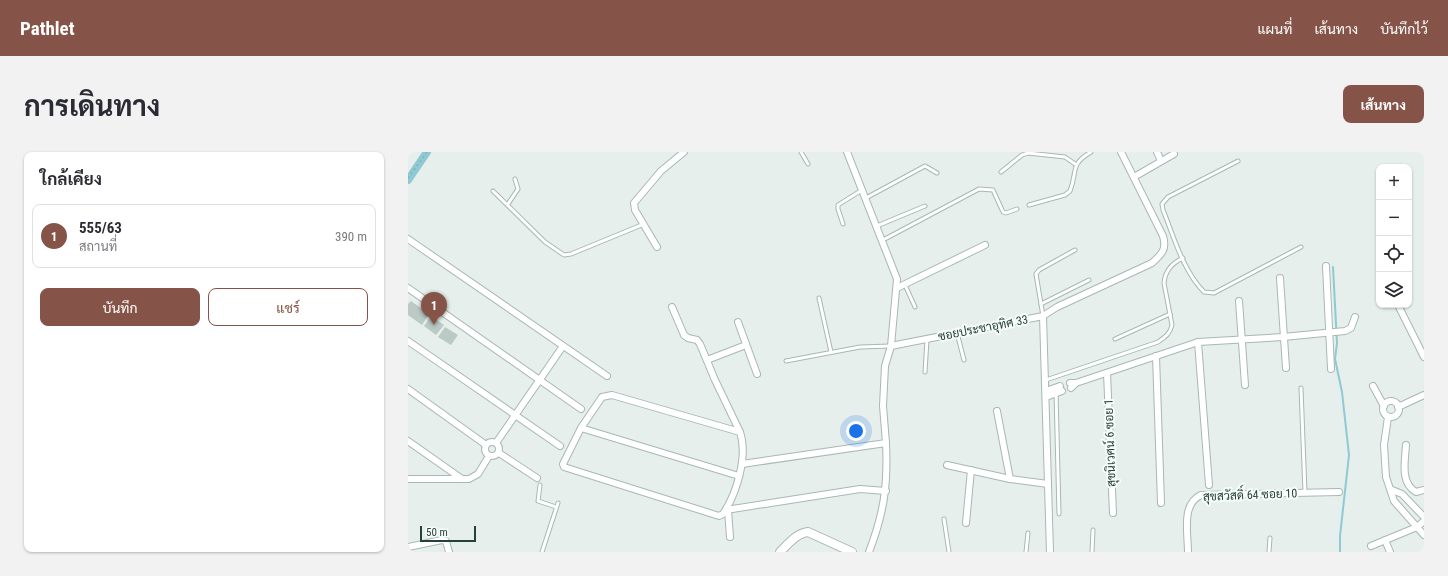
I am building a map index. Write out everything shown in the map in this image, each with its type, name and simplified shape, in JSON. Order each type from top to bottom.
[{"type":"street","points":[[657,247],[635,210],[634,203],[660,171],[684,152]]},
{"type":"street","points":[[847,152],[896,274],[897,288],[891,346],[884,366],[883,406],[886,443],[886,491],[881,519],[869,552]]},
{"type":"street","points":[[1043,316],[1057,307],[1152,263],[1164,252],[1166,245],[1164,236],[1122,152]]},
{"type":"street","points":[[1157,152],[1161,161]]},
{"type":"street","points":[[1134,177],[1174,154]]},
{"type":"street","points":[[408,239],[606,376]]},
{"type":"street","points":[[897,288],[985,245]]},
{"type":"street","points":[[1326,266],[1333,333],[1331,368]]},
{"type":"street","points":[[1280,278],[1286,368]]},
{"type":"street","points":[[408,288],[581,409]]},
{"type":"street","points":[[1239,301],[1245,385]]},
{"type":"street","points":[[672,307],[684,335],[688,338],[697,340],[740,432],[744,446],[739,476],[727,510],[730,537]]},
{"type":"street","points":[[1400,308],[1424,357]]},
{"type":"street","name":"ซอยประชาอุทิศ 33","points":[[891,346],[1043,316],[1050,552]]},
{"type":"street","points":[[1072,385],[1198,342],[1333,333],[1352,328],[1355,317]]},
{"type":"street","points":[[738,322],[757,374]]},
{"type":"street","points":[[408,341],[560,446]]},
{"type":"street","points":[[1198,342],[1209,485]]},
{"type":"street","points":[[707,360],[746,345]]},
{"type":"street","points":[[496,443],[563,346]]},
{"type":"street","points":[[1156,356],[1161,503]]},
{"type":"street","name":"สุขนิเวศน์ 6 ซอย 1","points":[[1107,373],[1113,513]]},
{"type":"street","points":[[1373,386],[1384,406],[1383,411],[1388,417],[1384,445],[1384,463],[1386,477],[1392,490],[1394,501],[1424,535]]},
{"type":"street","points":[[408,389],[486,445]]},
{"type":"street","points":[[1046,394],[1059,390]]},
{"type":"street","points":[[740,432],[612,395],[602,398],[581,428],[563,464],[566,469],[719,516],[727,510],[860,489],[886,491]]},
{"type":"street","points":[[1398,407],[1424,395]]},
{"type":"street","points":[[1384,406],[1390,402],[1395,403],[1398,407]]},
{"type":"street","points":[[1388,417],[1396,415],[1398,407]]},
{"type":"street","points":[[998,411],[1010,479]]},
{"type":"street","points":[[581,428],[739,476]]},
{"type":"street","points":[[408,441],[463,480]]},
{"type":"street","points":[[486,445],[493,442],[496,443],[500,447],[499,453]]},
{"type":"street","points":[[742,464],[886,443]]},
{"type":"street","points":[[486,445],[485,451],[489,456]]},
{"type":"street","points":[[1406,446],[1404,470],[1406,482],[1416,492],[1424,490]]},
{"type":"street","points":[[489,456],[497,455],[499,453]]},
{"type":"street","points":[[499,453],[537,478]]},
{"type":"street","points":[[408,479],[463,480],[478,474],[489,456]]},
{"type":"street","points":[[947,465],[1010,479],[1048,484]]},
{"type":"street","points":[[966,523],[971,470]]},
{"type":"street","points":[[1392,490],[1402,494],[1424,517]]},
{"type":"street","name":"สุขสวัสดิ์ 64 ซอย 10","points":[[1188,552],[1188,512],[1190,504],[1195,498],[1201,495],[1338,492]]},
{"type":"street","points":[[1400,507],[1408,500]]},
{"type":"street","points":[[1371,546],[1417,527],[1424,521]]},
{"type":"street","points":[[780,552],[803,532],[808,532],[815,533],[852,552]]},
{"type":"street","points":[[408,547],[442,540],[446,541],[449,552]]},
{"type":"street","points":[[1385,540],[1390,552]]},
{"type":"lane","points":[[801,152],[808,164]]},
{"type":"lane","points":[[1029,205],[1065,195],[1070,191],[1075,164],[1078,160],[1091,152]]},
{"type":"lane","points":[[1001,172],[1022,155],[1028,153],[1064,157],[1075,164]]},
{"type":"lane","points":[[1238,161],[1163,201],[1162,210],[1182,258],[1198,286],[1204,292],[1214,293],[1301,247]]},
{"type":"lane","points":[[866,198],[925,166],[937,173]]},
{"type":"lane","points":[[508,204],[518,189],[515,178]]},
{"type":"lane","points":[[883,240],[979,189],[993,190],[1002,212],[1006,213],[1017,209]]},
{"type":"lane","points":[[843,224],[838,205],[862,190]]},
{"type":"lane","points":[[493,192],[508,204],[545,242],[567,256],[644,224]]},
{"type":"lane","points":[[877,226],[925,206]]},
{"type":"lane","points":[[1043,316],[1036,274],[1039,270],[1075,250]]},
{"type":"lane","points":[[1046,380],[1158,342],[1170,332],[1172,325],[1164,283],[1165,276],[1173,263],[1182,258]]},
{"type":"lane","points":[[1041,304],[1089,280]]},
{"type":"lane","points":[[905,284],[915,307]]},
{"type":"lane","points":[[819,298],[831,352]]},
{"type":"lane","points":[[1115,339],[1170,314]]},
{"type":"lane","points":[[957,333],[964,360]]},
{"type":"lane","points":[[925,372],[927,338]]},
{"type":"lane","points":[[786,361],[860,347],[891,346]]},
{"type":"lane","points":[[1301,388],[1305,493]]},
{"type":"lane","points":[[1059,390],[1059,514]]},
{"type":"lane","points":[[540,485],[538,501],[556,507]]},
{"type":"lane","points":[[542,552],[558,503]]},
{"type":"lane","points":[[944,519],[949,552]]},
{"type":"lane","points":[[1092,552],[1093,530]]},
{"type":"lane","points":[[1026,552],[1028,532]]},
{"type":"lane","points":[[1269,552],[1270,538]]},
{"type":"path","points":[[408,178],[427,152]]},
{"type":"building","points":[[411,301],[429,314],[422,325],[408,315],[408,304]]},
{"type":"building","points":[[431,316],[444,325],[436,335],[424,326]]},
{"type":"building","points":[[445,327],[458,335],[451,345],[438,337]]},
{"type":"waterway","points":[[408,180],[427,152]]},
{"type":"waterway","points":[[1333,267],[1337,343],[1335,359],[1342,392],[1349,455],[1340,536],[1340,552]]},
{"type":"place","name":"555/63","points":[[434,325]]}]
